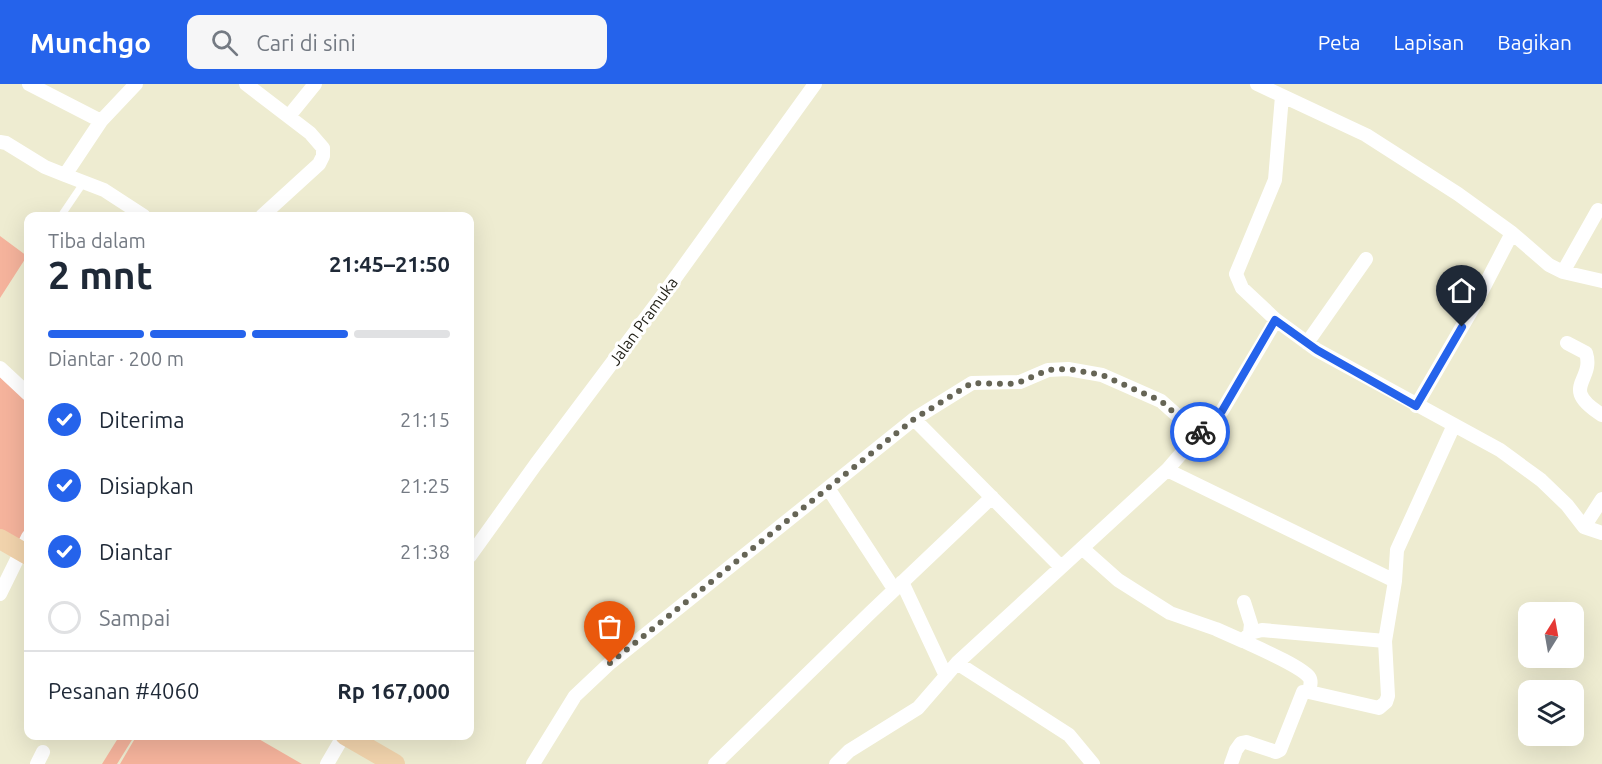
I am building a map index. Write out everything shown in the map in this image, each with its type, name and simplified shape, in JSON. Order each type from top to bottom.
[{"type":"main road","points":[[0,539],[24,547]]},
{"type":"main road","points":[[354,740],[395,764]]},
{"type":"street","points":[[29,84],[101,121]]},
{"type":"street","points":[[65,175],[101,121],[136,84]]},
{"type":"street","points":[[246,84],[310,133],[323,148],[324,156],[319,164],[266,212]]},
{"type":"street","points":[[289,116],[315,84]]},
{"type":"street","name":"Jalan Pramuka","points":[[474,550],[815,84]]},
{"type":"street","points":[[1257,84],[1366,135],[1458,194],[1512,233],[1549,265],[1563,272],[1602,281]]},
{"type":"street","points":[[1282,96],[1275,180],[1236,274],[1242,288],[1275,320],[1307,343],[1416,406],[1500,450],[1541,480],[1567,505],[1584,526],[1602,533]]},
{"type":"street","points":[[0,142],[6,143],[45,167],[104,190],[138,212]]},
{"type":"street","points":[[1563,272],[1598,210]]},
{"type":"street","points":[[1416,406],[1473,308],[1512,233]]},
{"type":"street","points":[[1307,343],[1366,259]]},
{"type":"street","points":[[836,764],[849,751],[918,708],[957,663],[1167,471],[1198,434],[1222,411],[1275,320]]},
{"type":"street","points":[[1567,343],[1586,353],[1588,361],[1579,386],[1580,393],[1583,400],[1602,415]]},
{"type":"street","points":[[0,368],[24,390]]},
{"type":"street","points":[[533,764],[575,696],[610,663],[914,419],[972,383],[1009,384],[1020,382],[1048,370],[1068,369],[1102,375],[1161,401],[1198,434]]},
{"type":"street","points":[[914,419],[1062,567]]},
{"type":"street","points":[[1231,764],[1241,743],[1246,742],[1276,752],[1280,750],[1303,692],[1379,708],[1386,702],[1388,696],[1385,641],[1395,581],[1397,550],[1454,424]]},
{"type":"street","points":[[1167,471],[1395,581]]},
{"type":"street","points":[[828,488],[898,586],[946,676]]},
{"type":"street","points":[[715,764],[992,497]]},
{"type":"street","points":[[1584,526],[1602,499]]},
{"type":"street","points":[[1082,548],[1118,580],[1170,613],[1247,637],[1308,677],[1311,683],[1309,692]]},
{"type":"street","points":[[0,594],[24,552]]},
{"type":"street","points":[[1244,602],[1251,624],[1247,637]]},
{"type":"street","points":[[1247,637],[1262,630],[1385,641]]},
{"type":"street","points":[[957,663],[1069,735],[1093,764]]},
{"type":"street","points":[[327,764],[342,740]]},
{"type":"lane","points":[[64,212],[84,182]]},
{"type":"shaded area","points":[[0,236],[24,254],[24,261],[0,298]]},
{"type":"shaded area","points":[[0,368],[24,390],[24,545],[21,551],[0,539]]},
{"type":"shaded area","points":[[117,740],[132,740],[117,764],[102,764]]},
{"type":"shaded area","points":[[134,740],[261,740],[302,764],[120,764]]},
{"type":"way so far","points":[[610,663],[642,640],[914,419],[972,383],[1009,384],[1033,378],[1048,370],[1068,369],[1102,375],[1161,401],[1198,434],[1200,432]]},
{"type":"route","points":[[1200,432],[1222,411],[1275,320],[1317,350],[1416,406],[1462,327]]}]
